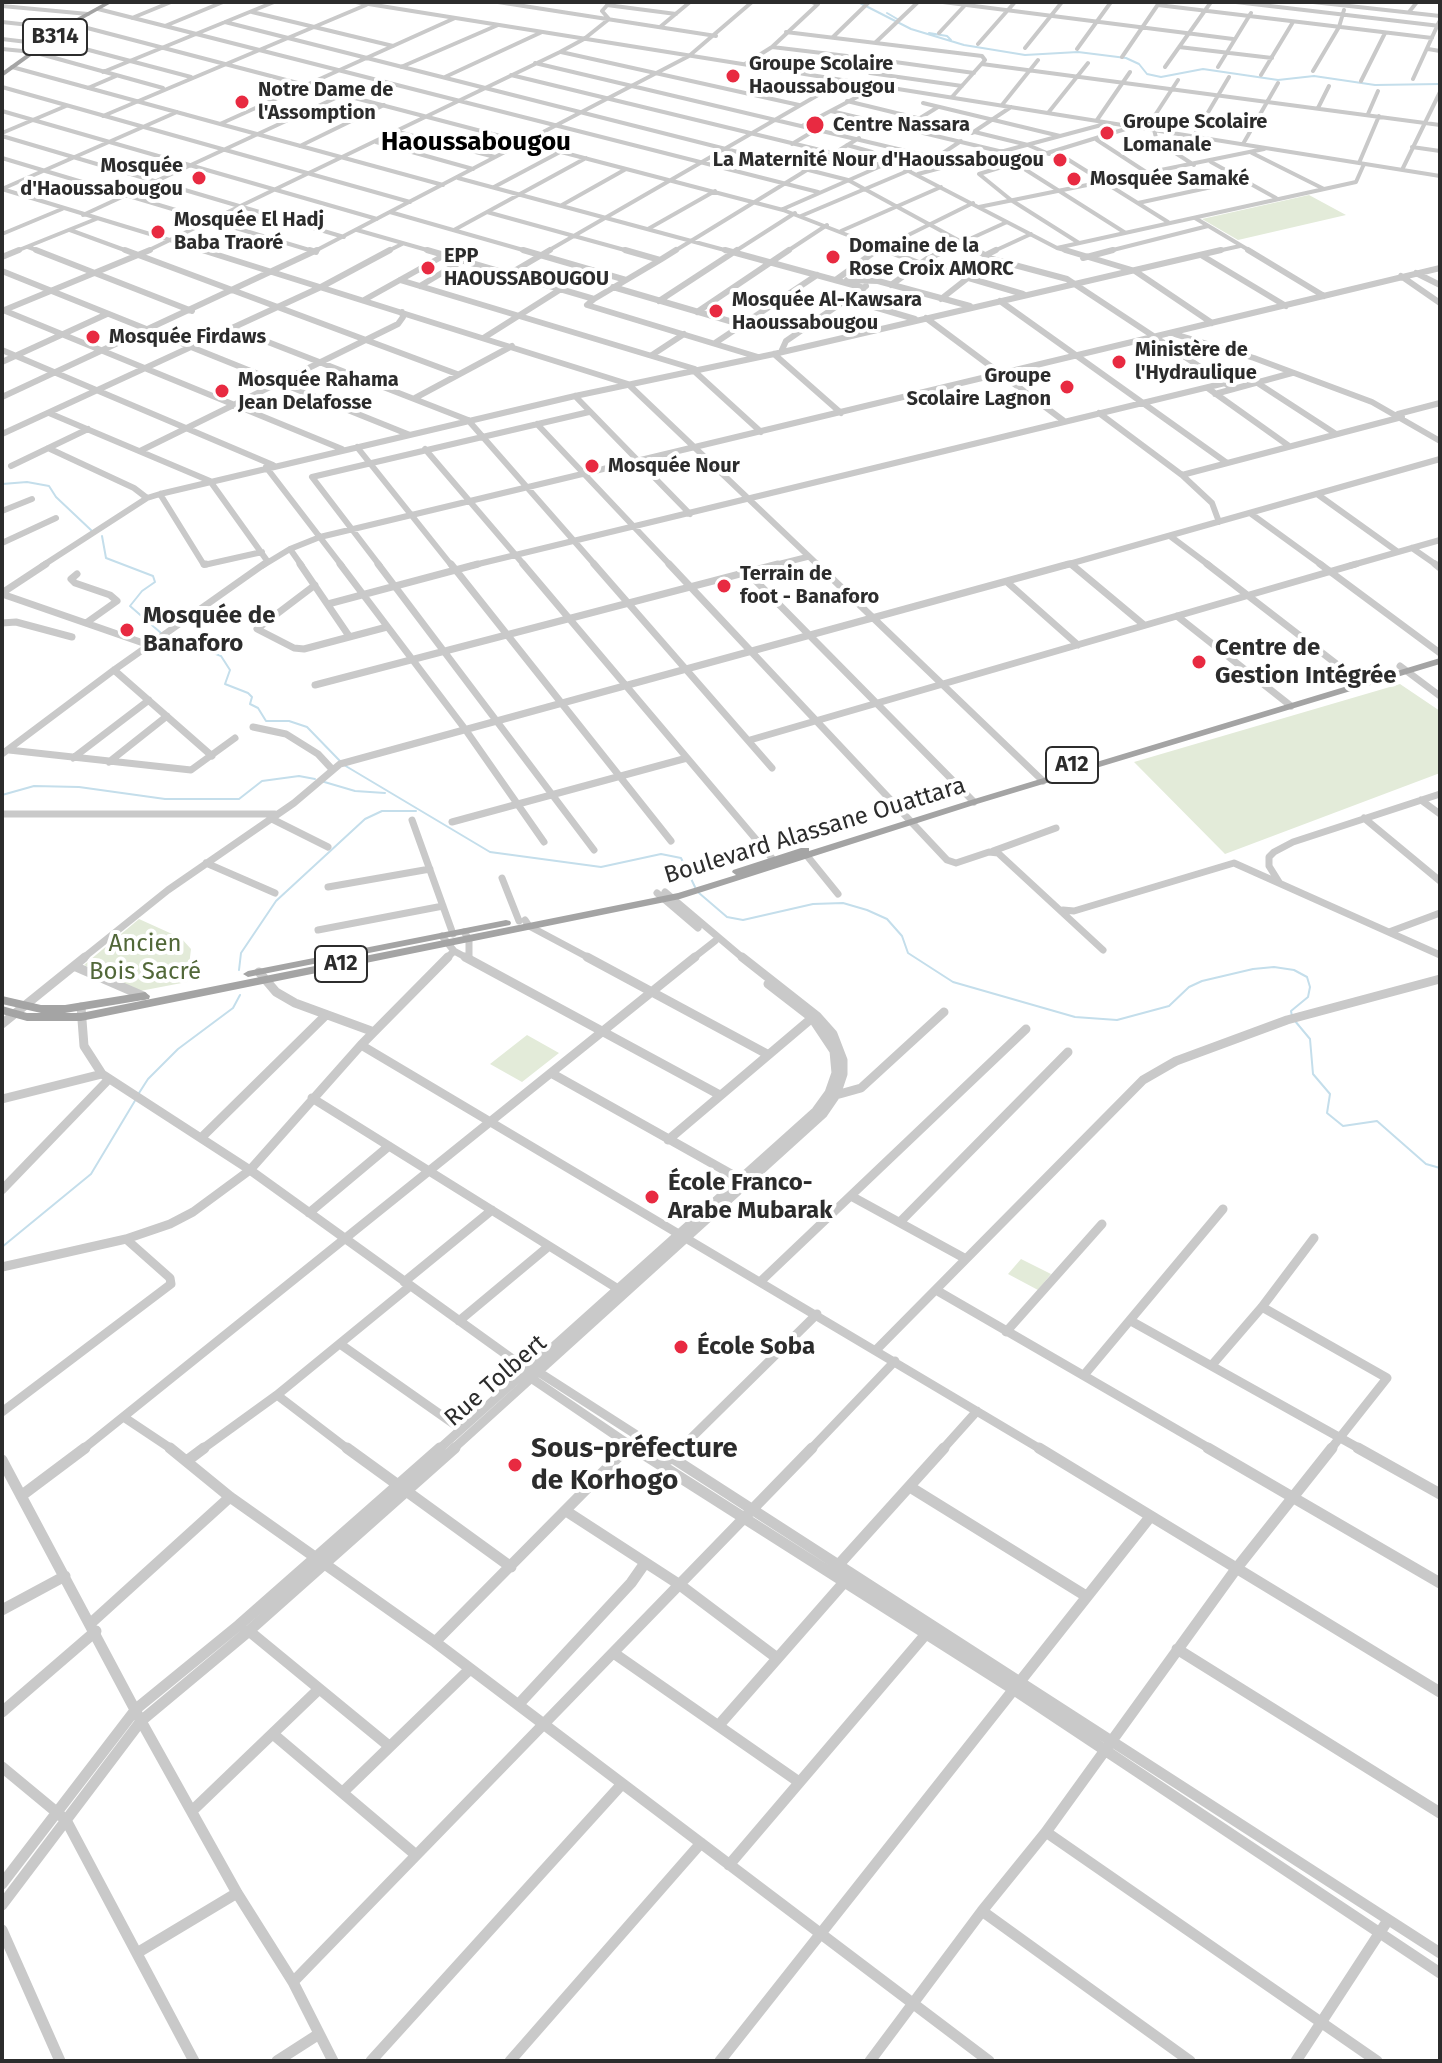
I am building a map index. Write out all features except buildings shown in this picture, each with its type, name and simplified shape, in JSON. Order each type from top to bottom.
[{"type":"main road","name":"B314","points":[[6,71],[69,26],[110,2]]},
{"type":"main road","name":"Boulevard Alassane Ouattara","points":[[130,1003],[143,996],[455,940],[524,922],[708,885],[1040,778],[1440,656]]},
{"type":"main road","name":"Boulevard Alassane Ouattara","points":[[1288,703],[1356,679],[1403,668]]},
{"type":"main road","name":"Boulevard Alassane Ouattara","points":[[776,863],[808,857],[908,820]]},
{"type":"main road","name":"Boulevard Alassane Ouattara","points":[[2,1000],[12,1010],[45,1018],[261,976]]},
{"type":"street","points":[[52,10],[64,2]]},
{"type":"street","points":[[132,18],[171,2]]},
{"type":"street","points":[[165,26],[223,2]]},
{"type":"street","points":[[103,72],[274,2]]},
{"type":"street","points":[[356,2],[1440,176]]},
{"type":"street","points":[[103,116],[310,26],[371,4],[394,2]]},
{"type":"street","points":[[498,2],[716,36]]},
{"type":"street","points":[[542,9],[551,2]]},
{"type":"street","points":[[660,27],[690,2]]},
{"type":"street","points":[[2,397],[316,252],[689,56],[752,2]]},
{"type":"street","points":[[744,64],[772,47],[816,2]]},
{"type":"street","points":[[876,42],[918,2]]},
{"type":"street","points":[[943,2],[1233,39]]},
{"type":"street","points":[[978,44],[1015,2]]},
{"type":"street","points":[[1025,48],[1062,2]]},
{"type":"street","points":[[1077,49],[1111,2]]},
{"type":"street","points":[[1165,67],[1211,2]]},
{"type":"street","points":[[1236,2],[1439,22]]},
{"type":"street","points":[[1313,2],[1409,12],[1439,22]]},
{"type":"street","points":[[1409,12],[1417,2]]},
{"type":"street","points":[[609,19],[602,11],[608,3],[676,14]]},
{"type":"street","points":[[939,33],[966,3]]},
{"type":"street","points":[[833,37],[867,4]]},
{"type":"street","points":[[1122,57],[1159,4],[1432,38]]},
{"type":"street","points":[[1218,67],[1256,4]]},
{"type":"street","points":[[1313,71],[1339,27],[1346,4]]},
{"type":"street","points":[[2,6],[88,14]]},
{"type":"street","points":[[98,9],[818,192]]},
{"type":"street","points":[[251,12],[393,46]]},
{"type":"street","points":[[220,124],[456,18]]},
{"type":"street","points":[[3,311],[173,241],[560,52],[584,39],[609,19]]},
{"type":"street","points":[[2,22],[69,26],[163,48],[754,201],[798,214],[921,264],[1023,294]]},
{"type":"street","points":[[225,22],[848,180],[989,257],[1075,284],[1232,388]]},
{"type":"street","points":[[1261,75],[1293,22]]},
{"type":"street","points":[[1413,79],[1439,22]]},
{"type":"street","points":[[401,67],[498,25]]},
{"type":"street","points":[[444,78],[542,32]]},
{"type":"street","points":[[786,32],[982,56],[985,60],[952,97]]},
{"type":"street","points":[[1361,81],[1385,33]]},
{"type":"street","points":[[2,39],[48,42],[191,77]]},
{"type":"street","points":[[772,47],[847,56]]},
{"type":"street","points":[[1179,47],[1272,58]]},
{"type":"street","points":[[2,49],[33,52],[164,89]]},
{"type":"street","points":[[1428,49],[1440,51]]},
{"type":"street","points":[[560,52],[799,105]]},
{"type":"street","points":[[1002,105],[1038,60]]},
{"type":"street","points":[[895,62],[974,73]]},
{"type":"street","points":[[535,63],[961,164]]},
{"type":"street","points":[[1048,113],[1088,63]]},
{"type":"street","points":[[982,64],[1440,125]]},
{"type":"street","points":[[6,71],[88,88],[443,185]]},
{"type":"street","points":[[1097,120],[1130,72]]},
{"type":"street","points":[[870,73],[962,86]]},
{"type":"street","points":[[510,75],[882,165]]},
{"type":"street","points":[[88,88],[117,76]]},
{"type":"street","points":[[1194,136],[1229,77]]},
{"type":"street","points":[[509,274],[829,88],[832,78]]},
{"type":"street","points":[[1146,129],[1175,89],[1178,80]]},
{"type":"street","points":[[1243,144],[1278,83]]},
{"type":"street","points":[[801,127],[878,86]]},
{"type":"street","points":[[1318,108],[1329,86]]},
{"type":"street","points":[[2,87],[410,202]]},
{"type":"street","points":[[1368,114],[1378,91]]},
{"type":"street","points":[[1402,170],[1440,92]]},
{"type":"street","points":[[83,215],[343,94]]},
{"type":"street","points":[[933,94],[921,103],[1061,136]]},
{"type":"street","points":[[847,101],[1053,153],[1168,223]]},
{"type":"street","points":[[300,146],[384,105]]},
{"type":"street","points":[[2,134],[67,106]]},
{"type":"street","points":[[904,128],[938,107]]},
{"type":"street","points":[[937,157],[1011,107]]},
{"type":"street","points":[[2,111],[378,219]]},
{"type":"street","points":[[831,111],[1004,153]]},
{"type":"street","points":[[4,191],[177,112]]},
{"type":"street","points":[[1057,248],[1356,182],[1379,116]]},
{"type":"street","points":[[918,174],[1109,123]]},
{"type":"street","points":[[1079,243],[1011,200],[979,174],[1097,140],[1133,126]]},
{"type":"street","points":[[791,144],[817,129]]},
{"type":"street","points":[[1154,130],[1157,141],[1194,165]]},
{"type":"street","points":[[397,132],[495,157]]},
{"type":"street","points":[[2,134],[344,237]]},
{"type":"street","points":[[759,357],[587,305],[859,138]]},
{"type":"street","points":[[1097,140],[1149,174]]},
{"type":"street","points":[[376,142],[473,169]]},
{"type":"street","points":[[847,145],[892,161],[1057,248],[1082,258],[1135,271],[1212,323]]},
{"type":"street","points":[[1412,147],[1440,151]]},
{"type":"street","points":[[834,279],[880,248],[976,205],[1149,174],[1269,148]]},
{"type":"street","points":[[494,187],[561,152]]},
{"type":"street","points":[[1252,153],[1324,190]]},
{"type":"street","points":[[2,158],[316,252]]},
{"type":"street","points":[[453,230],[586,158]]},
{"type":"street","points":[[783,210],[892,161]]},
{"type":"street","points":[[1210,162],[1277,199]]},
{"type":"street","points":[[1015,163],[1125,232]]},
{"type":"street","points":[[561,206],[627,168]]},
{"type":"street","points":[[659,301],[798,214],[910,170]]},
{"type":"street","points":[[457,177],[864,288]]},
{"type":"street","points":[[1137,204],[1244,180]]},
{"type":"street","points":[[841,231],[941,187]]},
{"type":"street","points":[[4,191],[275,272],[628,384],[1040,778]]},
{"type":"street","points":[[648,229],[715,191]]},
{"type":"street","points":[[3,233],[63,209]]},
{"type":"street","points":[[390,212],[626,280]]},
{"type":"street","points":[[487,212],[660,260]]},
{"type":"street","points":[[1195,218],[1324,296]]},
{"type":"street","points":[[2,257],[96,219]]},
{"type":"street","points":[[891,285],[921,264],[1007,222]]},
{"type":"street","points":[[697,312],[827,225]]},
{"type":"street","points":[[1082,258],[1208,226]]},
{"type":"street","points":[[70,230],[457,374]]},
{"type":"street","points":[[357,230],[594,299]]},
{"type":"street","points":[[941,299],[989,257],[1031,234]]},
{"type":"street","points":[[2,434],[321,287],[402,244]]},
{"type":"street","points":[[2,594],[147,498],[160,494],[468,420],[777,353],[1240,246]]},
{"type":"street","points":[[28,247],[192,311]]},
{"type":"street","points":[[1201,255],[1286,306]]},
{"type":"street","points":[[364,300],[443,256]]},
{"type":"street","points":[[420,286],[462,261]]},
{"type":"street","points":[[5,752],[114,670],[268,562],[320,537],[1440,268]]},
{"type":"street","points":[[2,271],[411,435]]},
{"type":"street","points":[[1415,273],[1440,285]]},
{"type":"street","points":[[715,343],[817,275]]},
{"type":"street","points":[[1401,276],[1440,303]]},
{"type":"street","points":[[834,279],[873,281],[971,307]]},
{"type":"street","points":[[400,280],[694,370],[761,432]]},
{"type":"street","points":[[777,353],[786,341],[873,281]]},
{"type":"street","points":[[613,287],[743,325]]},
{"type":"street","points":[[485,337],[561,289]]},
{"type":"street","points":[[847,299],[918,320]]},
{"type":"street","points":[[1000,301],[1227,463]]},
{"type":"street","points":[[3,311],[343,450]]},
{"type":"street","points":[[140,451],[398,324],[403,317],[402,312]]},
{"type":"street","points":[[2,362],[107,314]]},
{"type":"street","points":[[926,318],[1064,421]]},
{"type":"street","points":[[232,328],[468,420],[772,768]]},
{"type":"street","points":[[1170,333],[1295,372],[1400,415],[1440,441]]},
{"type":"street","points":[[652,355],[684,334]]},
{"type":"street","points":[[415,398],[512,346]]},
{"type":"street","points":[[2,350],[270,466],[465,729],[544,842]]},
{"type":"street","points":[[777,353],[841,413]]},
{"type":"street","points":[[1215,394],[1295,372]]},
{"type":"street","points":[[1256,382],[1336,434]]},
{"type":"street","points":[[328,604],[516,555],[1225,383]]},
{"type":"street","points":[[1209,389],[1289,446]]},
{"type":"street","points":[[575,396],[690,514]]},
{"type":"street","points":[[1182,475],[1440,403]]},
{"type":"street","points":[[589,412],[312,477],[594,850]]},
{"type":"street","points":[[49,413],[210,481],[268,562]]},
{"type":"street","points":[[1099,413],[1182,475],[1212,503],[1219,522]]},
{"type":"street","points":[[537,424],[687,587],[951,863],[1056,828]]},
{"type":"street","points":[[11,466],[88,429]]},
{"type":"street","points":[[357,447],[671,841]]},
{"type":"street","points":[[48,448],[134,488],[147,498]]},
{"type":"street","points":[[425,449],[776,863]]},
{"type":"street","points":[[2,1024],[12,1010],[206,863],[294,803],[331,768],[340,764],[1007,582],[1440,459]]},
{"type":"street","points":[[160,494],[204,565],[262,552]]},
{"type":"street","points":[[1317,494],[1398,552]]},
{"type":"street","points":[[2,511],[32,499]]},
{"type":"street","points":[[1250,513],[1440,656]]},
{"type":"street","points":[[2,543],[56,518]]},
{"type":"street","points":[[1170,536],[1356,679]]},
{"type":"street","points":[[750,740],[1440,540]]},
{"type":"street","points":[[1412,548],[1440,568]]},
{"type":"street","points":[[290,549],[349,636]]},
{"type":"street","points":[[315,685],[807,557]]},
{"type":"street","points":[[1070,564],[1144,625]]},
{"type":"street","points":[[747,572],[971,800]]},
{"type":"street","points":[[77,574],[71,579],[75,583],[110,595],[117,601],[86,623]]},
{"type":"street","points":[[1007,582],[1078,645]]},
{"type":"street","points":[[315,585],[257,629],[294,648],[304,649],[387,627]]},
{"type":"street","points":[[2,594],[149,645]]},
{"type":"street","points":[[1177,616],[1288,703]]},
{"type":"street","points":[[2,623],[16,622],[72,637]]},
{"type":"street","points":[[1403,668],[1440,696]]},
{"type":"street","points":[[114,670],[212,756]]},
{"type":"street","points":[[73,759],[149,700]]},
{"type":"street","points":[[109,762],[167,716]]},
{"type":"street","points":[[253,727],[286,734],[318,754],[331,768]]},
{"type":"street","points":[[5,752],[191,770],[235,738]]},
{"type":"street","points":[[452,822],[553,797],[687,758]]},
{"type":"street","points":[[1280,882],[1269,866],[1269,857],[1274,852],[1293,842],[1440,794]]},
{"type":"street","points":[[1421,800],[1440,814]]},
{"type":"street","points":[[2,814],[273,816],[328,847]]},
{"type":"street","points":[[1364,818],[1440,881]]},
{"type":"street","points":[[412,820],[455,940],[469,958],[718,1094]]},
{"type":"street","points":[[993,851],[1103,950]]},
{"type":"street","points":[[808,857],[838,894]]},
{"type":"street","points":[[206,863],[275,893]]},
{"type":"street","points":[[1062,910],[1074,911],[1234,863],[1440,955]]},
{"type":"street","points":[[328,887],[430,869]]},
{"type":"street","points":[[502,878],[524,922],[767,1054]]},
{"type":"street","points":[[669,895],[817,1016],[833,1034],[843,1060],[843,1074],[836,1095]]},
{"type":"street","name":"Rue Tolbert","points":[[669,895],[715,941],[812,1018],[826,1034],[834,1051],[836,1073],[829,1093],[816,1111],[740,1179],[684,1236]]},
{"type":"street","points":[[318,930],[443,906]]},
{"type":"street","points":[[1389,932],[1440,913]]},
{"type":"street","points":[[455,940],[469,958]]},
{"type":"street","points":[[2,1267],[126,1239],[170,1224],[193,1212],[250,1170],[455,940]]},
{"type":"street","points":[[21,1496],[125,1418],[715,941]]},
{"type":"street","points":[[74,966],[143,996]]},
{"type":"street","points":[[261,976],[276,992],[325,1016],[374,1032]]},
{"type":"street","points":[[876,1350],[1143,1080],[1176,1061],[1287,1020],[1440,979]]},
{"type":"street","points":[[81,1012],[84,1046],[105,1077],[250,1170],[633,1442],[1016,1685],[1377,1934],[1440,1973]]},
{"type":"street","points":[[836,1095],[861,1088],[944,1012]]},
{"type":"street","points":[[201,1138],[325,1016]]},
{"type":"street","points":[[668,1140],[718,1094],[812,1018]]},
{"type":"street","points":[[761,1281],[1026,1029]]},
{"type":"street","points":[[361,1045],[817,1314],[1440,1692]]},
{"type":"street","points":[[900,1222],[1068,1052]]},
{"type":"street","points":[[551,1073],[740,1179]]},
{"type":"street","points":[[2,1099],[105,1077]]},
{"type":"street","points":[[2,1190],[105,1077]]},
{"type":"street","name":"Rue Tolbert","points":[[2,1905],[136,1709],[320,1559],[400,1489],[823,1114],[836,1095]]},
{"type":"street","points":[[312,1098],[624,1292]]},
{"type":"street","points":[[309,1213],[389,1146]]},
{"type":"street","points":[[851,1196],[966,1259]]},
{"type":"street","points":[[1084,1375],[1223,1209]]},
{"type":"street","points":[[188,1460],[340,1344],[492,1210]]},
{"type":"street","points":[[1006,1332],[1102,1224]]},
{"type":"street","points":[[1212,1365],[1262,1307],[1314,1238]]},
{"type":"street","points":[[2,1412],[171,1284],[170,1278],[126,1239]]},
{"type":"street","points":[[459,1321],[549,1246]]},
{"type":"street","points":[[936,1290],[1440,1583]]},
{"type":"street","points":[[870,2061],[982,1911],[1046,1832],[1236,1569],[1387,1378],[1262,1307]]},
{"type":"street","points":[[670,1459],[817,1314]]},
{"type":"street","points":[[1131,1321],[1440,1494]]},
{"type":"street","points":[[340,1344],[461,1429]]},
{"type":"street","points":[[293,1982],[615,1654],[895,1361]]},
{"type":"street","name":"Rue Tolbert","points":[[400,1489],[461,1429],[532,1373]]},
{"type":"street","points":[[277,1395],[400,1489],[511,1567]]},
{"type":"street","points":[[833,1571],[977,1411]]},
{"type":"street","points":[[125,1418],[188,1460],[230,1497],[435,1642],[989,2061]]},
{"type":"street","points":[[633,1442],[670,1459],[747,1514]]},
{"type":"street","points":[[435,1642],[633,1442]]},
{"type":"street","points":[[2,1460],[94,1627],[141,1721],[237,1893],[293,1982],[333,2061]]},
{"type":"street","points":[[910,1487],[1086,1596]]},
{"type":"street","points":[[2,1712],[230,1497]]},
{"type":"street","points":[[566,1511],[680,1585],[777,1658]]},
{"type":"street","points":[[720,2061],[1150,1517]]},
{"type":"street","name":"Rue Tolbert","points":[[2,1884],[141,1721],[249,1631],[320,1559]]},
{"type":"street","points":[[518,1705],[631,1583],[645,1563]]},
{"type":"street","points":[[2,1610],[65,1576]]},
{"type":"street","points":[[847,1580],[926,1634],[1016,1685]]},
{"type":"street","points":[[719,1725],[847,1580]]},
{"type":"street","points":[[249,1631],[389,1746]]},
{"type":"street","points":[[729,1865],[926,1634]]},
{"type":"street","points":[[1177,1649],[1440,1813]]},
{"type":"street","points":[[615,1654],[799,1782]]},
{"type":"street","points":[[343,1792],[470,1669]]},
{"type":"street","points":[[193,1810],[318,1690]]},
{"type":"street","points":[[273,1734],[416,1855]]},
{"type":"street","points":[[1108,1746],[1440,1953]]},
{"type":"street","points":[[2,1767],[61,1816],[194,2061]]},
{"type":"street","points":[[371,2061],[622,1784]]},
{"type":"street","points":[[1046,1832],[1377,2061]]},
{"type":"street","points":[[510,2061],[701,1843]]},
{"type":"street","points":[[137,1953],[237,1893]]},
{"type":"street","points":[[982,1911],[1190,2061]]},
{"type":"street","points":[[1296,2061],[1388,1920]]},
{"type":"street","points":[[2,1930],[60,2061]]},
{"type":"street","points":[[277,2061],[319,2034]]},
{"type":"green space","points":[[1309,195],[1346,215],[1238,240],[1202,219]]},
{"type":"green space","points":[[1400,684],[1440,711],[1440,773],[1225,854],[1134,762]]},
{"type":"green space","name":"Ancien Bois Sacré","points":[[139,919],[181,938],[191,949],[187,982],[140,991],[84,965]]},
{"type":"green space","points":[[527,1035],[559,1053],[522,1082],[490,1064]]},
{"type":"green space","points":[[1021,1259],[1051,1274],[1038,1290],[1008,1274]]},
{"type":"waterway","points":[[858,2],[911,29],[964,45],[1025,55],[1078,52],[1126,58],[1139,64],[1147,74],[1161,77],[1203,69],[1278,80],[1314,76],[1375,85],[1440,84]]},
{"type":"waterway","points":[[887,13],[899,20]]},
{"type":"waterway","points":[[929,33],[947,36],[951,40]]},
{"type":"waterway","points":[[2,484],[27,482],[49,486],[56,497],[92,531]]},
{"type":"waterway","points":[[102,536],[106,558],[153,576],[155,582],[142,591],[130,606],[161,633]]},
{"type":"waterway","points":[[167,635],[221,656],[230,670],[225,684],[248,693],[252,697],[250,704],[258,708],[266,721],[289,721],[307,727],[340,761]]},
{"type":"waterway","points":[[344,765],[490,852],[601,867],[661,854],[681,858],[695,887]]},
{"type":"waterway","points":[[2,795],[34,786],[79,787],[165,799],[239,799],[262,781],[299,776],[315,779]]},
{"type":"waterway","points":[[321,781],[355,791],[385,793]]},
{"type":"waterway","points":[[239,970],[241,953],[276,901],[365,819],[382,811],[416,811]]},
{"type":"waterway","points":[[699,893],[727,917],[743,920],[813,904],[843,903],[867,910],[887,919],[902,936],[908,953],[953,982],[1075,1017],[1117,1020],[1169,1006],[1189,987],[1202,981],[1253,969],[1274,967],[1294,970],[1307,977],[1310,987],[1308,997],[1291,1011],[1292,1016]]},
{"type":"waterway","points":[[139,1093],[148,1079],[178,1049],[233,1008],[240,995]]},
{"type":"waterway","points":[[1295,1021],[1310,1039],[1313,1074],[1330,1094],[1327,1113],[1343,1126],[1377,1121],[1426,1164],[1440,1168]]},
{"type":"waterway","points":[[2,1247],[91,1174],[136,1099]]},
{"type":"place","name":"Groupe Scolaire Haoussabougou","points":[[733,76]]},
{"type":"place","name":"Notre Dame de l'Assomption","points":[[242,102]]},
{"type":"place","name":"Centre Nassara","points":[[815,125]]},
{"type":"place","name":"Groupe Scolaire Lomanale","points":[[1107,133]]},
{"type":"place","name":"La Maternité Nour d'Haoussabougou","points":[[1060,160]]},
{"type":"place","name":"Mosquée d'Haoussabougou","points":[[199,178]]},
{"type":"place","name":"Mosquée Samaké","points":[[1074,179]]},
{"type":"place","name":"Mosquée El Hadj Baba Traoré","points":[[158,232]]},
{"type":"place","name":"Domaine de la Rose Croix AMORC","points":[[833,257]]},
{"type":"place","name":"EPP HAOUSSABOUGOU","points":[[428,268]]},
{"type":"place","name":"Mosquée Al-Kawsara Haoussabougou","points":[[716,311]]},
{"type":"place","name":"Mosquée Firdaws","points":[[93,337]]},
{"type":"place","name":"Ministère de l'Hydraulique","points":[[1119,362]]},
{"type":"place","name":"Groupe Scolaire Lagnon","points":[[1067,387]]},
{"type":"place","name":"Mosquée Rahama Jean Delafosse","points":[[222,391]]},
{"type":"place","name":"Mosquée Nour","points":[[592,466]]},
{"type":"place","name":"Terrain de foot - Banaforo","points":[[724,586]]},
{"type":"place","name":"Mosquée de Banaforo","points":[[127,630]]},
{"type":"place","name":"Centre de Gestion Intégrée","points":[[1199,662]]},
{"type":"place","name":"École Franco- Arabe Mubarak","points":[[652,1197]]},
{"type":"place","name":"École Soba","points":[[681,1347]]},
{"type":"place","name":"Sous-préfecture de Korhogo","points":[[515,1465]]},
{"type":"district","name":"Haoussabougou","points":[[476,143]]}]
